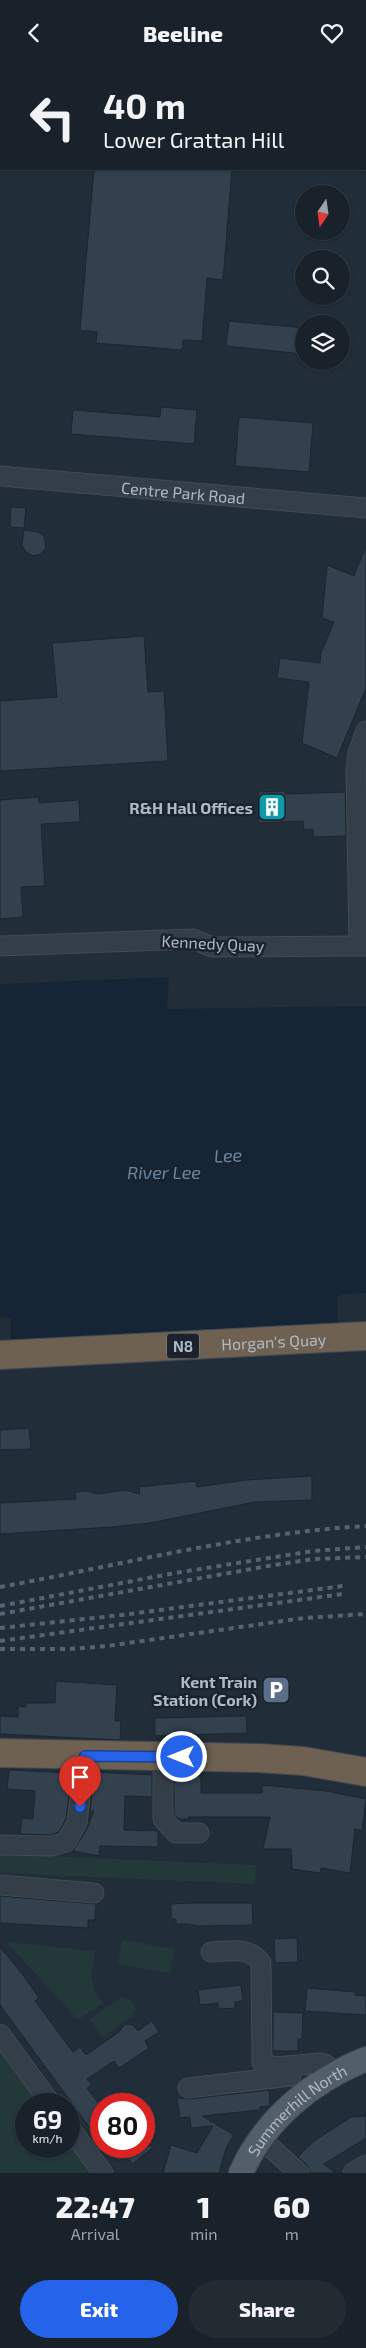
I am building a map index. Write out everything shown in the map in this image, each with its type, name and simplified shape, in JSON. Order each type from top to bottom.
[{"type":"highway","name":"Horgan's Quay","points":[[0,1355],[366,1336]]},
{"type":"highway","points":[[0,1753],[258,1758],[303,1761],[366,1772]]},
{"type":"main road","name":"Summerhill North","points":[[241,2173],[260,2138],[282,2113],[326,2079],[366,2059]]},
{"type":"street","name":"Centre Park Road","points":[[0,476],[366,508]]},
{"type":"street","points":[[363,946],[361,768],[358,753],[366,731]]},
{"type":"street","name":"Kennedy Quay","points":[[0,946],[193,939],[212,947],[363,946]]},
{"type":"street","points":[[0,1845],[52,1846],[66,1842],[71,1836],[79,1815],[85,1756]]},
{"type":"street","points":[[163,1757],[163,1819],[176,1833],[198,1833]]},
{"type":"street","points":[[0,1885],[94,1893]]},
{"type":"street","points":[[188,2088],[298,2075],[326,2079],[325,2064],[275,2067],[262,2063],[261,1963],[252,1953],[242,1950],[211,1952]]},
{"type":"street","points":[[0,2034],[43,2093]]},
{"type":"street","points":[[260,2138],[299,2173]]},
{"type":"street","points":[[80,2142],[103,2173]]},
{"type":"street","points":[[354,2173],[366,2165]]},
{"type":"green space","points":[[0,1854],[256,1865],[255,1884],[0,1873]]},
{"type":"green space","points":[[122,1940],[174,1949],[170,1973],[118,1964]]},
{"type":"green space","points":[[6,1942],[95,1951],[91,1977],[95,1992],[103,2003],[78,2020]]},
{"type":"green space","points":[[123,1996],[126,2000],[129,1998],[137,2009],[133,2012],[135,2015],[102,2037],[90,2019]]},
{"type":"green space","points":[[0,2044],[36,2093],[15,2093],[15,2158],[80,2158],[80,2152],[95,2173],[0,2173]]},
{"type":"water","name":"River Lee","points":[[169,977],[167,1009],[366,1006],[366,1293],[342,1294],[337,1297],[338,1324],[11,1345],[11,1318],[0,1317],[0,984]]},
{"type":"building","points":[[94,170],[232,170],[223,280],[207,278],[202,341],[183,340],[182,350],[96,343],[97,332],[80,330]]},
{"type":"building","points":[[229,321],[295,327],[295,353],[226,346]]},
{"type":"building","points":[[161,407],[197,410],[194,444],[71,434],[73,410],[160,417]]},
{"type":"building","points":[[239,417],[313,423],[309,472],[235,466]]},
{"type":"building","points":[[11,507],[26,508],[24,528],[10,527]]},
{"type":"building","points":[[24,530],[38,532],[44,536],[46,547],[41,554],[33,556],[26,552],[22,545]]},
{"type":"building","points":[[366,546],[366,688],[337,758],[302,743],[309,682],[277,678],[280,658],[320,663],[321,653],[334,622],[322,618],[327,565],[354,576]]},
{"type":"building","points":[[144,636],[148,692],[164,691],[168,761],[0,771],[0,701],[57,697],[52,643]]},
{"type":"building","points":[[285,791],[285,794],[345,792],[346,836],[313,837],[313,829],[304,830],[303,821],[259,823],[258,792]]},
{"type":"building","points":[[39,797],[39,803],[79,800],[80,822],[41,824],[45,886],[21,887],[23,917],[0,919],[0,800]]},
{"type":"building","points":[[29,1428],[31,1449],[0,1450],[0,1430]]},
{"type":"building","points":[[312,1476],[312,1500],[255,1502],[150,1523],[0,1534],[0,1503],[76,1499],[75,1492],[86,1491],[98,1494],[125,1490],[140,1494],[139,1487],[196,1481],[197,1487],[247,1480]]},
{"type":"building","points":[[56,1681],[117,1685],[115,1721],[121,1721],[120,1740],[0,1734],[0,1716],[18,1717],[18,1706],[26,1707],[26,1703],[55,1703]]},
{"type":"building","points":[[246,1716],[247,1733],[155,1736],[155,1718]]},
{"type":"building","points":[[9,1770],[72,1773],[66,1819],[59,1832],[51,1835],[20,1834],[22,1818],[33,1819],[35,1791],[7,1789]]},
{"type":"building","points":[[94,1772],[152,1775],[152,1797],[125,1796],[124,1830],[158,1831],[158,1847],[100,1846],[99,1856],[73,1851],[87,1829],[94,1810],[90,1813]]},
{"type":"building","points":[[174,1776],[201,1776],[201,1793],[262,1793],[262,1785],[326,1791],[366,1799],[362,1831],[355,1829],[350,1873],[321,1868],[320,1873],[292,1869],[291,1849],[263,1849],[270,1817],[188,1817],[189,1819],[179,1819],[174,1815]]},
{"type":"building","points":[[0,1896],[96,1904],[95,1920],[88,1920],[88,1928],[0,1923]]},
{"type":"building","points":[[252,1903],[253,1925],[196,1926],[176,1924],[176,1919],[171,1919],[171,1904]]},
{"type":"building","points":[[297,1938],[298,1962],[275,1963],[274,1939]]},
{"type":"building","points":[[0,1947],[39,1998],[35,2001],[73,2052],[80,2047],[86,2055],[119,2032],[125,2024],[133,2025],[138,2031],[152,2021],[159,2032],[145,2041],[149,2048],[119,2068],[114,2061],[87,2079],[92,2085],[87,2088],[91,2093],[90,2128],[80,2114],[80,2093],[64,2093],[0,2005]]},
{"type":"building","points":[[241,1985],[243,2001],[235,2002],[235,2008],[218,2009],[218,2003],[200,2005],[198,1990]]},
{"type":"building","points":[[307,1988],[355,1992],[355,1995],[366,1996],[366,2015],[305,2011]]},
{"type":"building","points":[[273,2012],[303,2013],[302,2039],[298,2039],[298,2051],[273,2051]]},
{"type":"building","points":[[269,2090],[270,2106],[260,2107],[260,2110],[202,2116],[234,2135],[226,2148],[219,2173],[163,2173],[171,2145],[197,2153],[213,2126],[191,2128],[190,2117],[180,2118],[177,2098],[189,2099]]},
{"type":"building","points":[[366,2116],[366,2138],[324,2164],[335,2173],[310,2173],[307,2165],[298,2157],[314,2141],[351,2117]]},
{"type":"building","points":[[128,2158],[140,2158],[132,2164]]},
{"type":"railway","points":[[0,1587],[274,1535],[366,1526]]},
{"type":"railway","points":[[0,1606],[175,1573],[313,1551],[366,1547]]},
{"type":"railway","points":[[0,1614],[268,1566],[314,1559],[366,1557]]},
{"type":"railway","points":[[0,1628],[122,1615],[343,1586]]},
{"type":"railway","points":[[0,1641],[343,1594]]},
{"type":"railway","points":[[0,1649],[70,1649],[107,1646],[304,1618],[366,1614]]},
{"type":"place","name":"R&H Hall Offices","points":[[272,807]]},
{"type":"place","name":"Kent Train Station (Cork)","points":[[276,1690]]},
{"type":"route","points":[[80,1807],[85,1756],[182,1757]]},
{"type":"water label","name":"Lee","points":[[228,1155]]}]
